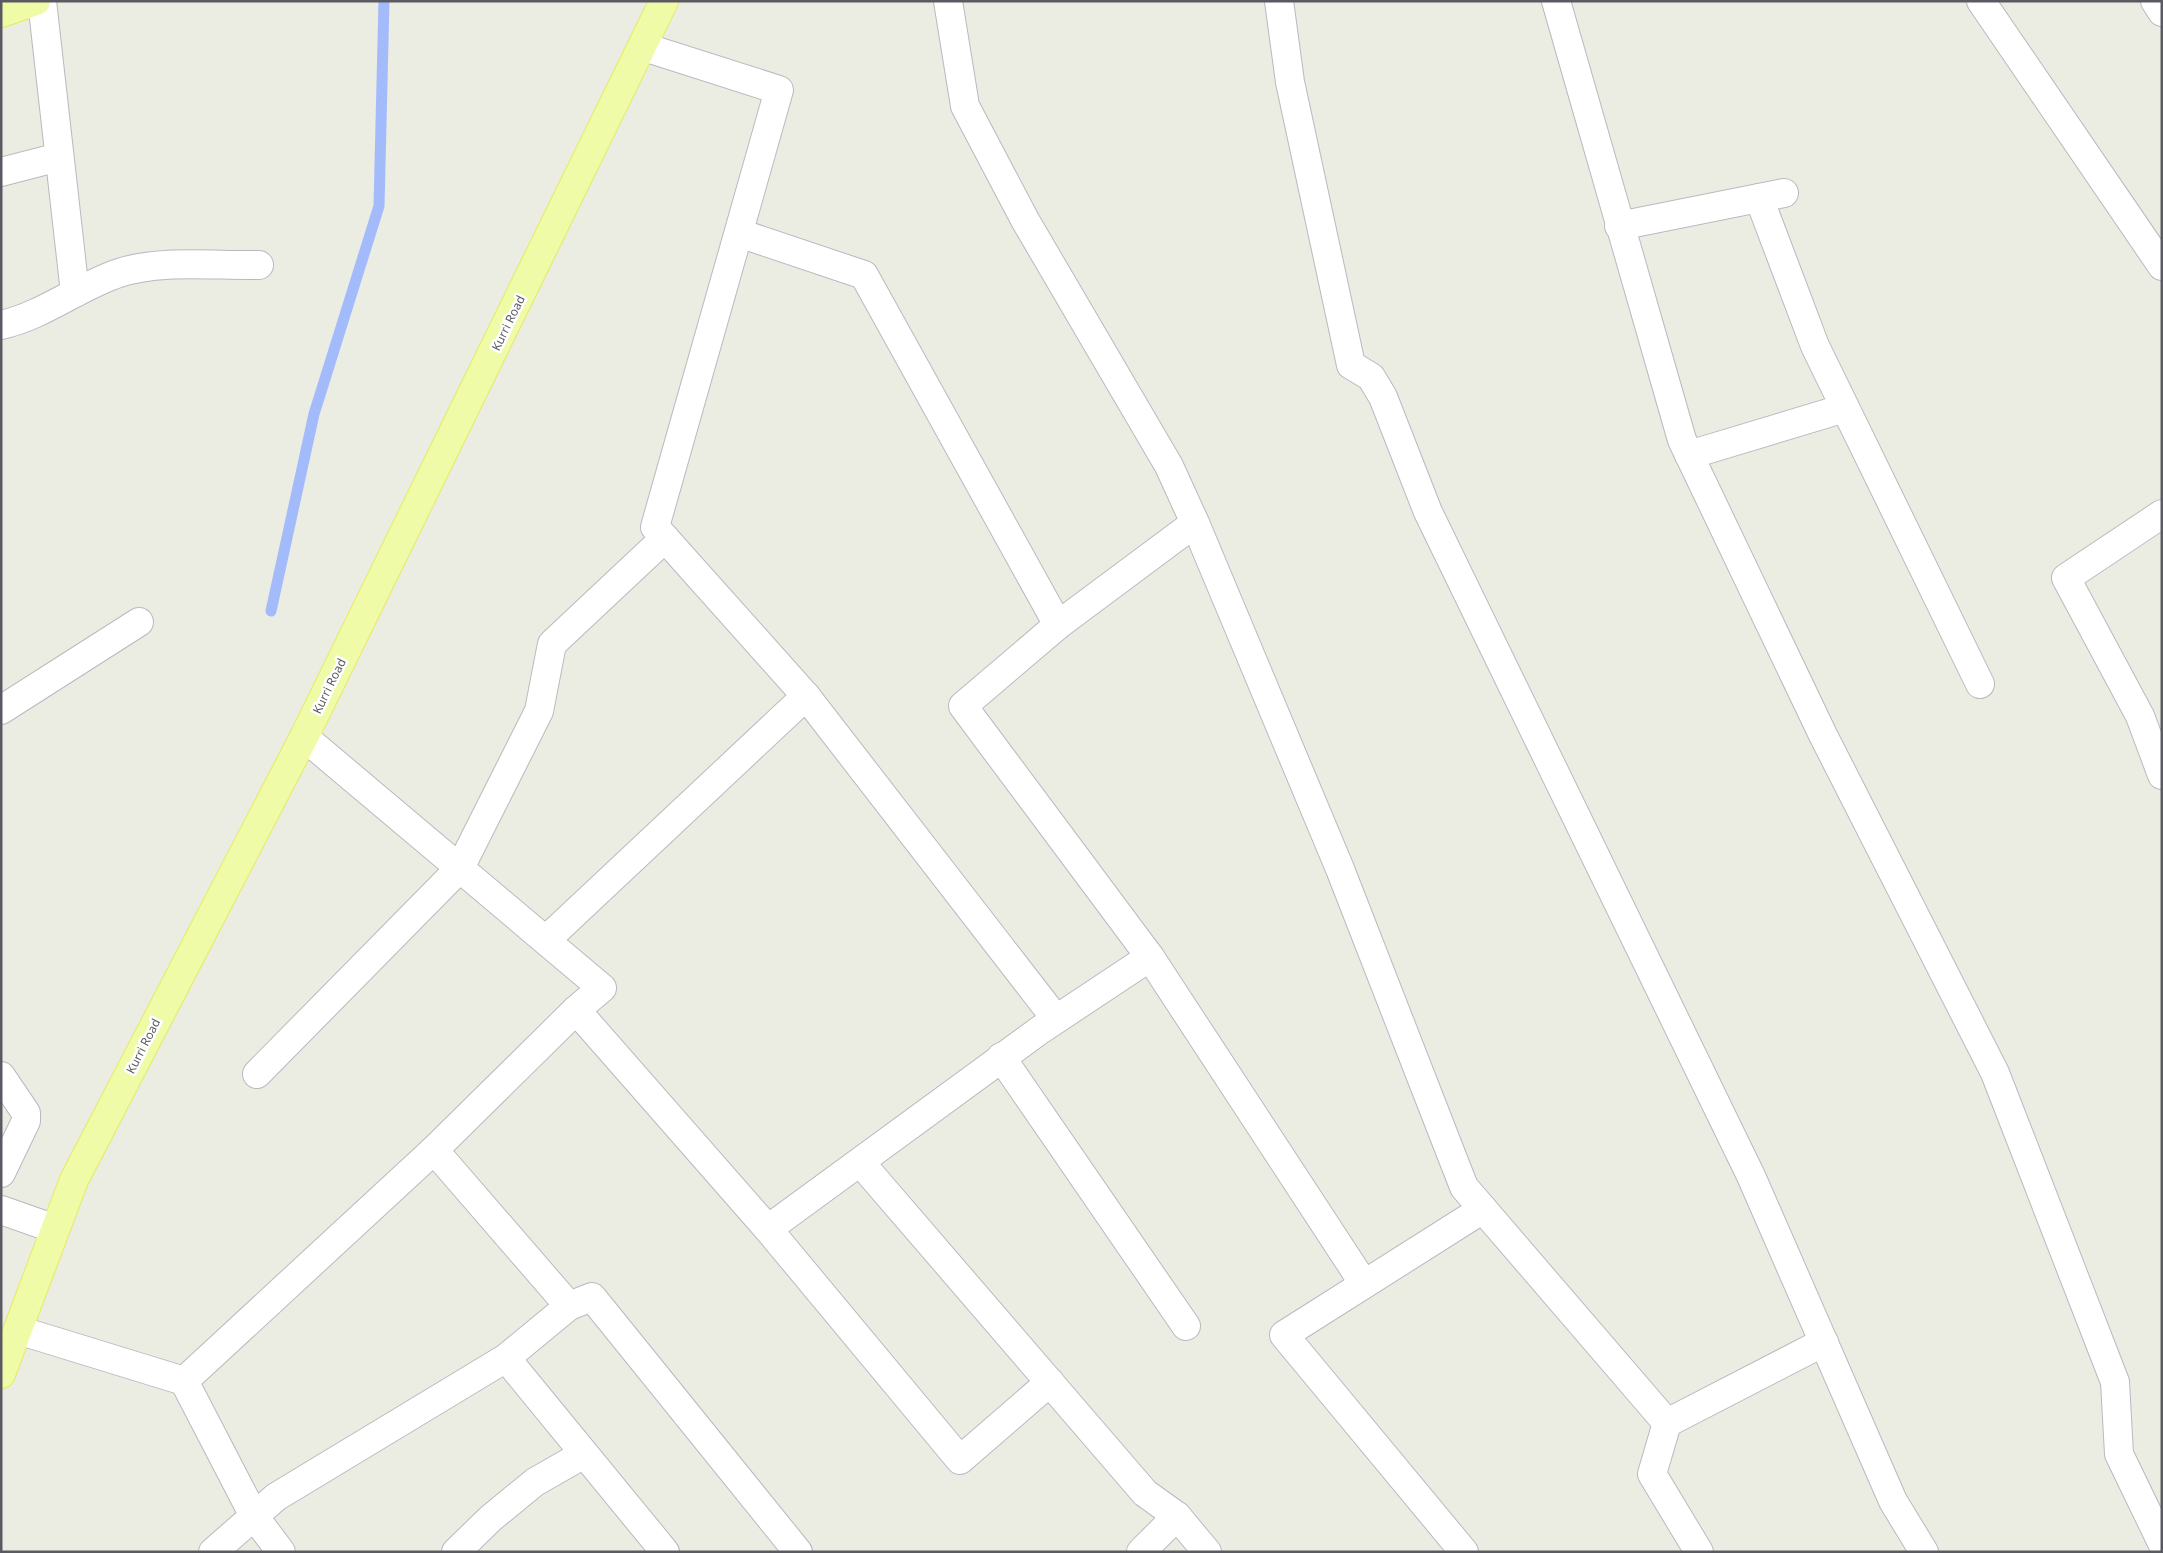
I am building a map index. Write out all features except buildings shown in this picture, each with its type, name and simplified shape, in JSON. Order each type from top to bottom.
[{"type":"main road","points":[[1,13],[36,1]]},
{"type":"main road","name":"Kurri Road","points":[[1,1374],[74,1180],[304,736],[644,47],[664,1]]},
{"type":"street","points":[[42,1],[75,293]]},
{"type":"street","points":[[948,1],[965,106],[1025,220],[1169,466],[1196,523],[1340,869],[1464,1187],[1667,1423]]},
{"type":"street","points":[[1279,1],[1290,82],[1351,365],[1371,377],[1382,397],[1428,512],[1751,1176],[1893,1501],[1924,1552]]},
{"type":"street","points":[[1556,1],[1619,226],[1682,440],[1823,735],[1994,1073],[2115,1382],[2119,1454],[2162,1543]]},
{"type":"street","points":[[1981,1],[2162,266]]},
{"type":"street","points":[[2154,1],[2162,12]]},
{"type":"street","points":[[644,47],[779,90],[655,527],[806,696],[1056,1019]]},
{"type":"street","points":[[1,172],[59,157]]},
{"type":"street","points":[[1619,226],[1772,196],[1815,346],[1980,684]]},
{"type":"street","points":[[739,233],[864,275],[1058,625]]},
{"type":"street","points":[[1,325],[46,310],[75,293],[119,273],[151,266],[259,265]]},
{"type":"street","points":[[1689,455],[1844,408]]},
{"type":"street","points":[[2162,514],[2066,578],[2140,716],[2162,775]]},
{"type":"street","points":[[1196,523],[1058,625],[963,706],[1150,957],[1364,1284]]},
{"type":"street","points":[[257,1074],[460,868],[539,711],[552,644],[665,538]]},
{"type":"street","points":[[1,710],[139,622]]},
{"type":"street","points":[[546,940],[806,696]]},
{"type":"street","points":[[184,1381],[434,1150],[576,1010],[602,988],[304,736]]},
{"type":"street","points":[[768,1229],[1001,1058],[1150,957]]},
{"type":"street","points":[[576,1010],[768,1229],[960,1460],[1050,1382]]},
{"type":"street","points":[[1001,1058],[1186,1326]]},
{"type":"street","points":[[1,1076],[26,1113],[26,1121],[1,1173]]},
{"type":"street","points":[[434,1150],[569,1306]]},
{"type":"street","points":[[860,1162],[1145,1493],[1177,1516],[1207,1552]]},
{"type":"street","points":[[1464,1552],[1284,1335],[1484,1209]]},
{"type":"street","points":[[1,1210],[55,1229]]},
{"type":"street","points":[[213,1552],[276,1498],[506,1358],[569,1306],[592,1297],[798,1552]]},
{"type":"street","points":[[18,1330],[184,1381],[254,1516],[281,1552]]},
{"type":"street","points":[[1699,1552],[1652,1474],[1667,1423],[1824,1342]]},
{"type":"street","points":[[506,1358],[665,1552]]},
{"type":"street","points":[[456,1552],[491,1518],[535,1482],[584,1454]]},
{"type":"street","points":[[1141,1552],[1177,1516]]},
{"type":"waterway","points":[[271,611],[314,414],[379,206],[384,1]]}]
